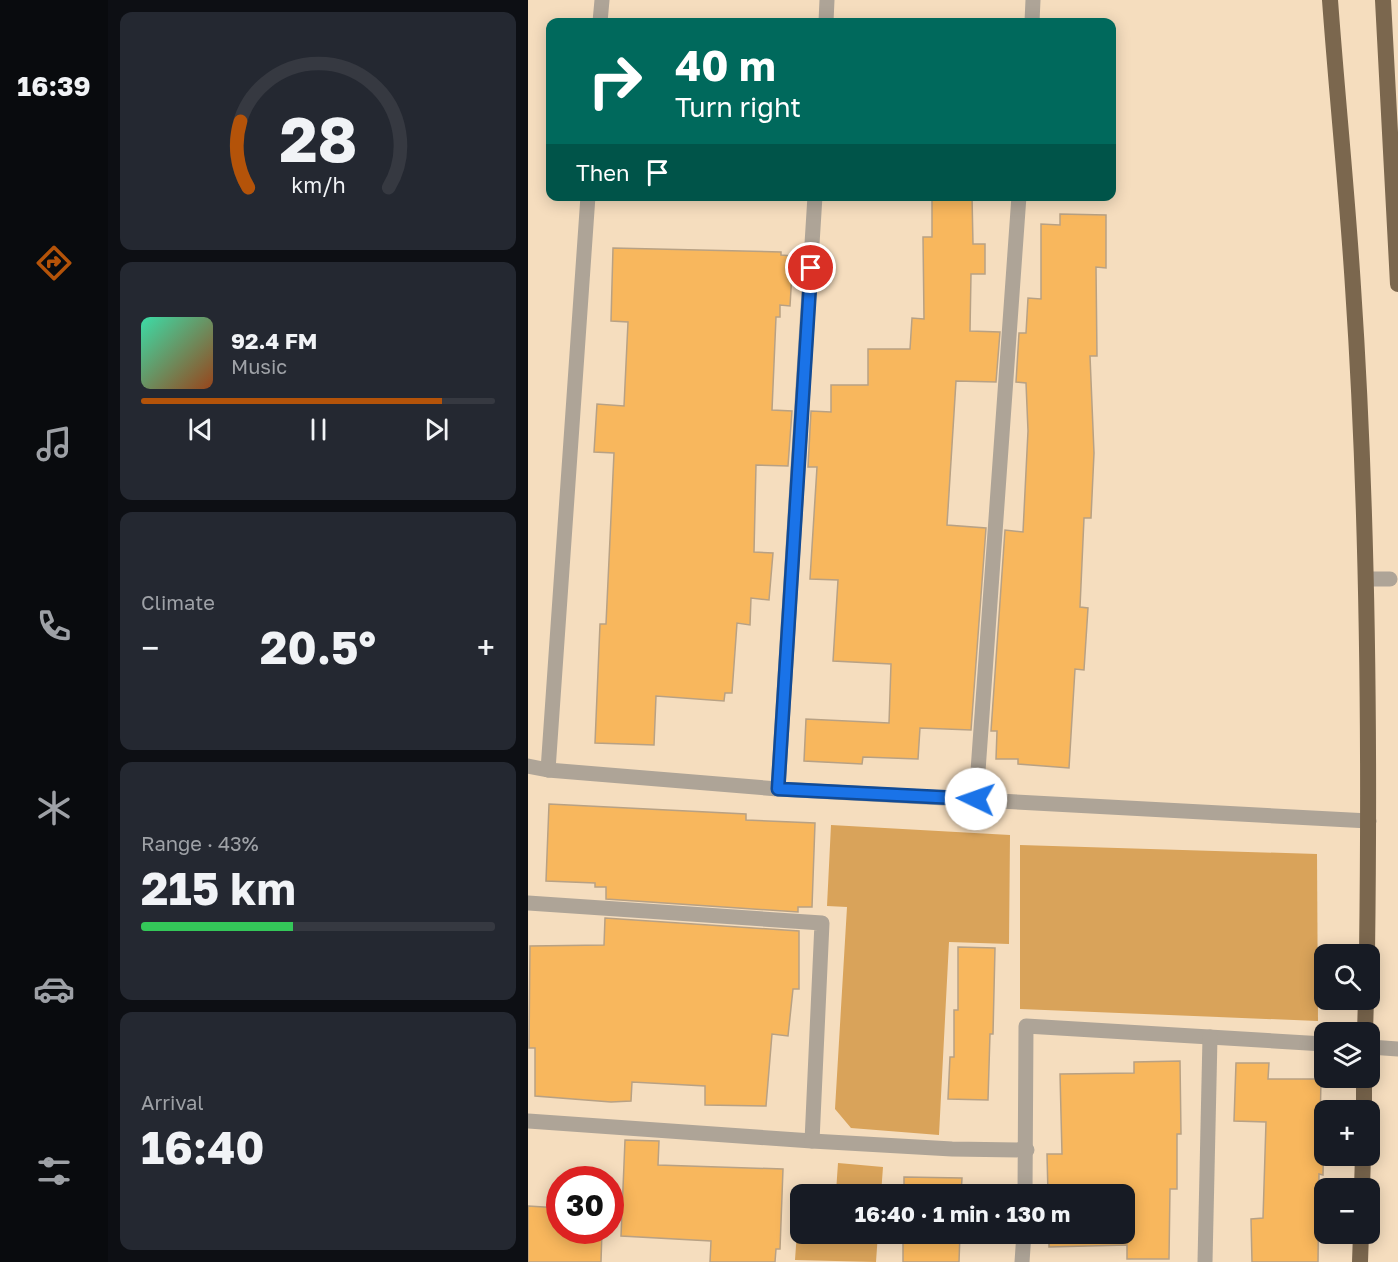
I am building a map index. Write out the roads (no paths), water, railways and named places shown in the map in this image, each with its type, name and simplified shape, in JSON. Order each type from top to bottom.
[{"type":"highway","points":[[1329,0],[1353,287],[1366,579],[1369,821],[1366,944]]},
{"type":"highway","points":[[1383,0],[1398,284]]},
{"type":"highway","points":[[1360,1262],[1361,1244]]},
{"type":"street","points":[[600,18],[602,0]]},
{"type":"street","points":[[826,18],[827,0]]},
{"type":"street","points":[[1032,18],[1034,0]]},
{"type":"street","points":[[548,770],[588,201]]},
{"type":"street","points":[[778,789],[815,201]]},
{"type":"street","points":[[976,799],[1019,201]]},
{"type":"street","points":[[1366,579],[1390,579]]},
{"type":"street","points":[[528,766],[548,770],[778,789],[1369,821]]},
{"type":"street","points":[[528,903],[822,922],[812,1141]]},
{"type":"street","points":[[1025,1184],[1026,1026],[1314,1043]]},
{"type":"street","points":[[1205,1262],[1210,1037]]},
{"type":"street","points":[[1380,1048],[1398,1049]]},
{"type":"street","points":[[528,1121],[812,1141],[952,1149],[1027,1150]]},
{"type":"street","points":[[1022,1262],[1023,1244]]}]
